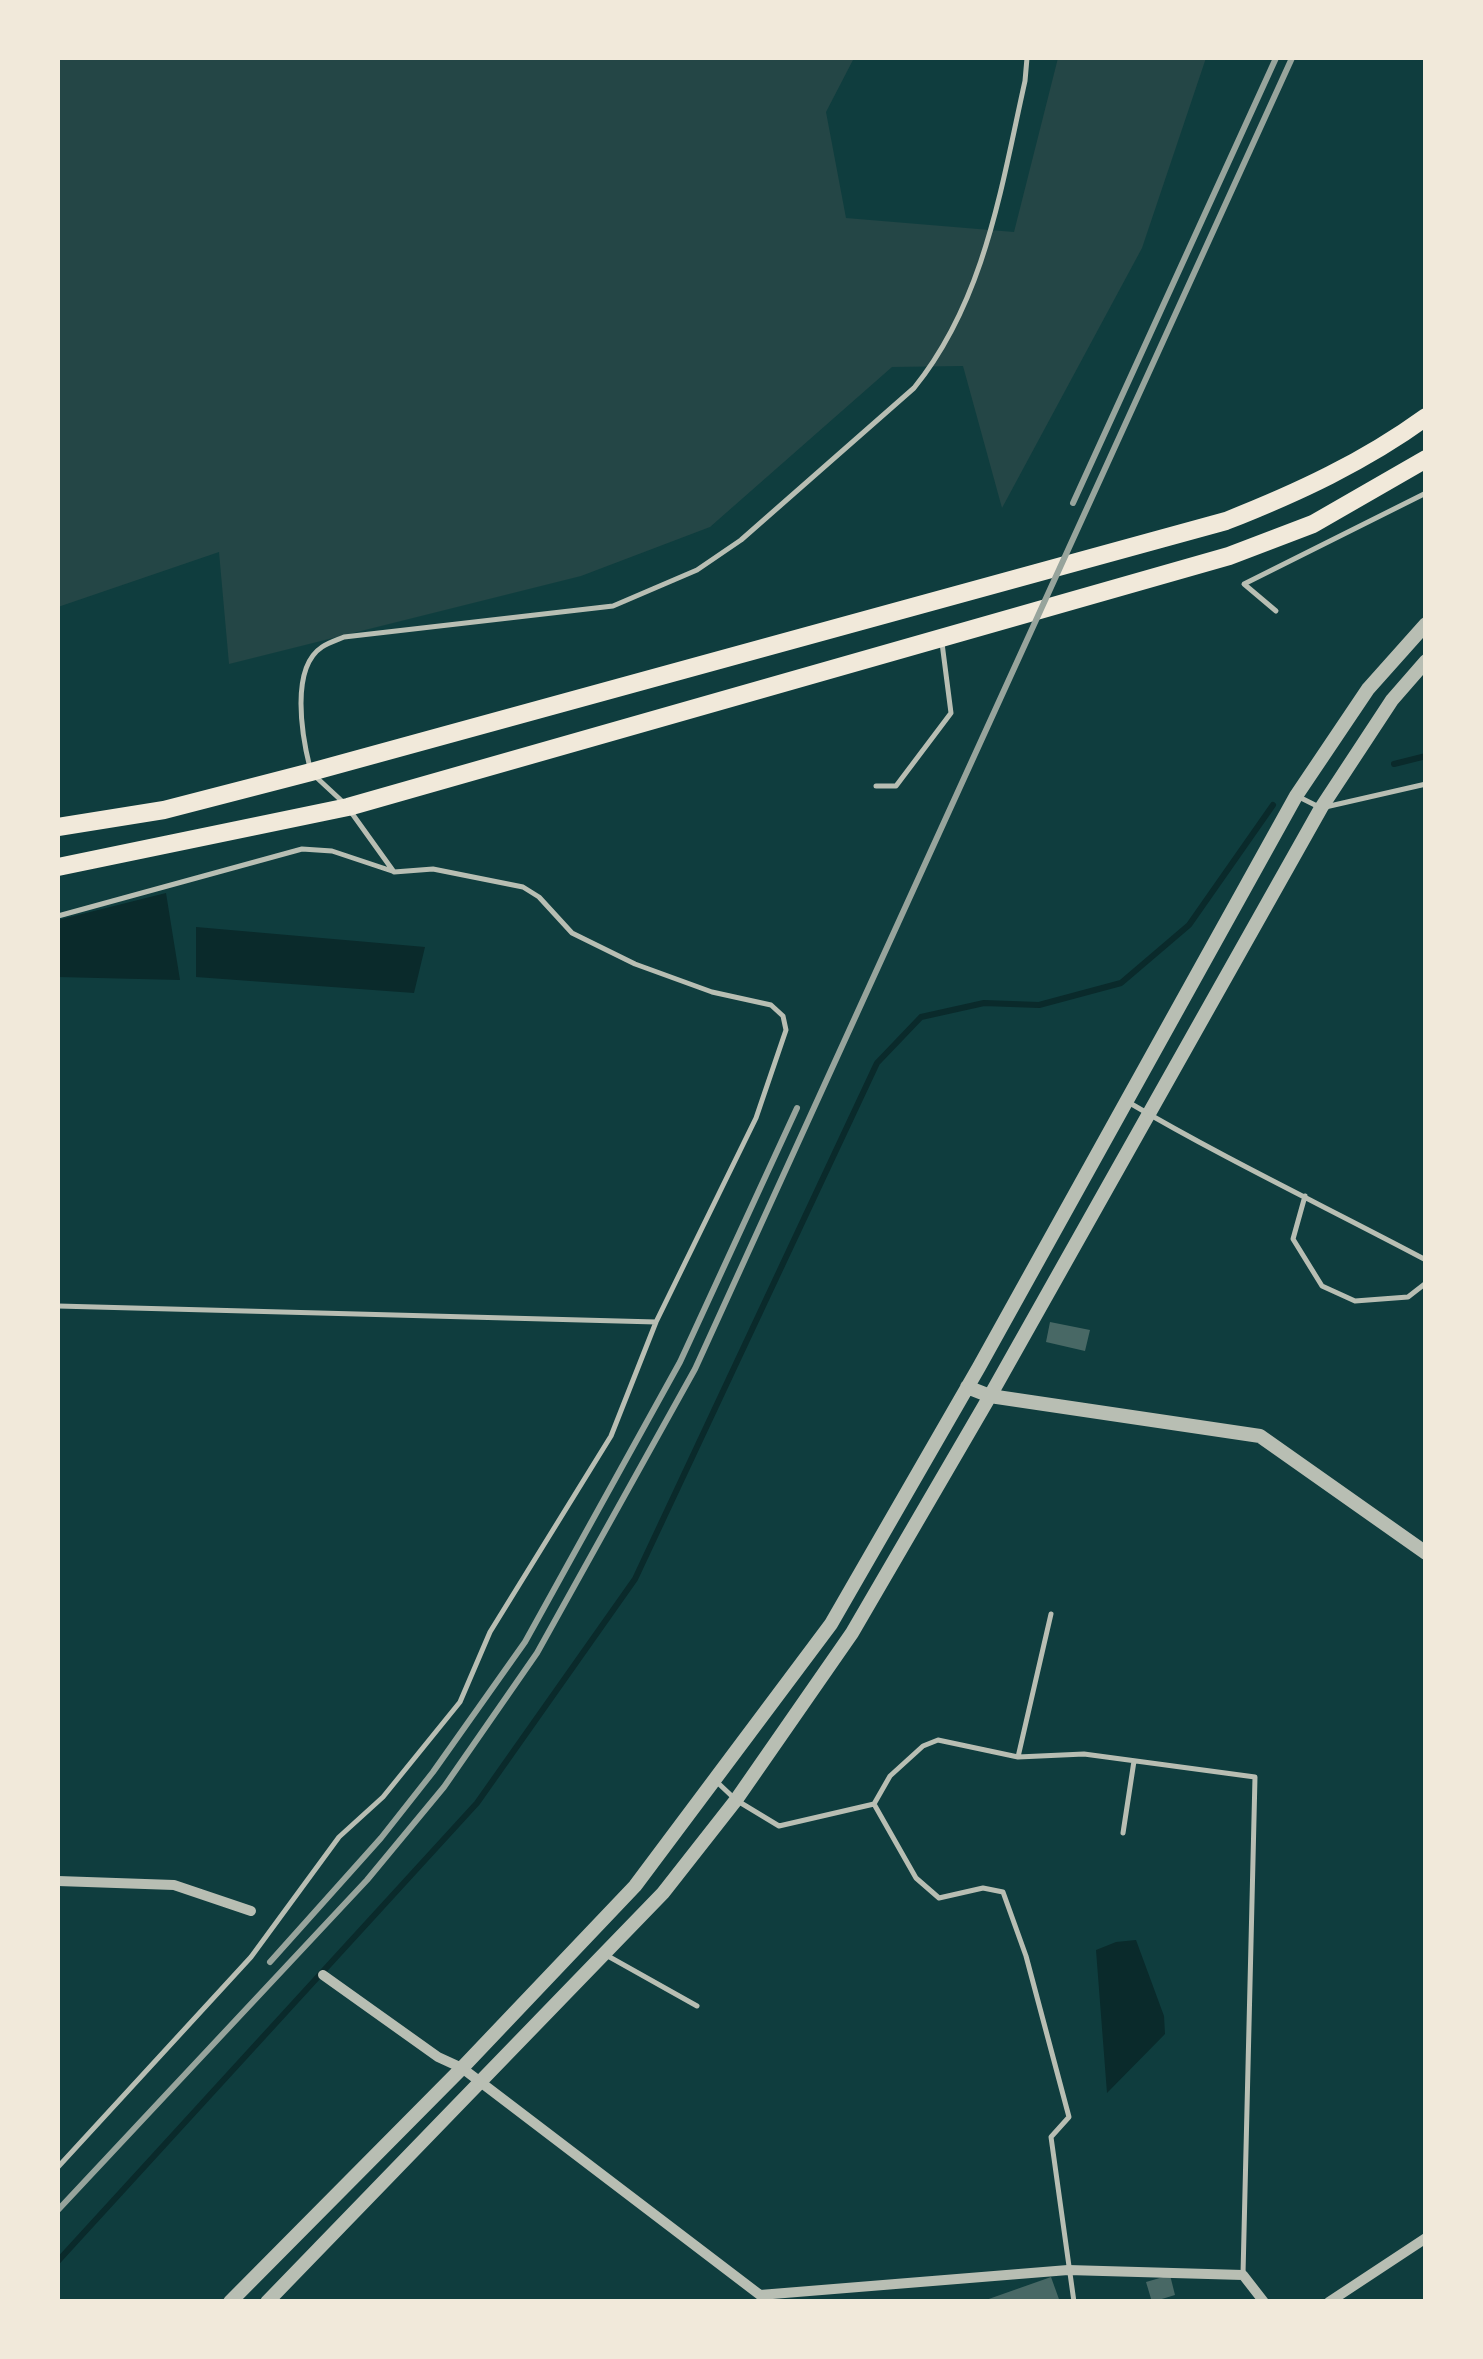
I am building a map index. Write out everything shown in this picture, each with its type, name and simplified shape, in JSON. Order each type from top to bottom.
[{"type":"main road","points":[[58,828],[164,810],[311,772],[1226,520],[1295,494],[1391,442],[1426,417]]},
{"type":"main road","points":[[58,867],[348,807],[1229,556],[1313,524],[1426,459]]},
{"type":"street","points":[[230,2302],[462,2068],[635,1886],[831,1624],[1296,796],[1368,689],[1426,624]]},
{"type":"street","points":[[267,2302],[663,1893],[736,1800],[852,1633],[1289,869],[1320,808],[1392,700],[1426,661]]},
{"type":"street","points":[[967,1387],[990,1396],[1260,1436],[1426,1553]]},
{"type":"street","points":[[58,1881],[174,1885],[251,1910]]},
{"type":"street","points":[[324,1975],[438,2056],[462,2068],[764,2298],[1068,2270],[1243,2275],[1264,2302]]},
{"type":"street","points":[[1329,2302],[1426,2238]]},
{"type":"lane","points":[[394,872],[348,807],[311,772],[302,734],[302,679],[310,660],[320,648],[344,637],[614,606],[697,570],[741,540],[914,388],[938,359],[986,252],[1027,58]]},
{"type":"lane","points":[[1276,611],[1244,584],[1426,493]]},
{"type":"lane","points":[[876,786],[896,786],[951,713],[941,640]]},
{"type":"lane","points":[[1296,796],[1320,808],[1426,784]]},
{"type":"lane","points":[[58,916],[302,849],[332,851],[394,872],[433,869],[523,887],[539,897],[572,933],[634,964],[712,992],[771,1005],[783,1016],[786,1030],[756,1118],[656,1322],[612,1436],[490,1632],[460,1702],[383,1797],[339,1837],[251,1957],[58,2166]]},
{"type":"lane","points":[[1126,1100],[1236,1164],[1426,1260]]},
{"type":"lane","points":[[1305,1196],[1294,1239],[1322,1286],[1355,1301],[1408,1297],[1426,1283]]},
{"type":"lane","points":[[58,1306],[656,1322]]},
{"type":"lane","points":[[1018,1756],[1051,1614]]},
{"type":"lane","points":[[716,1780],[736,1800],[779,1826],[874,1804],[890,1776],[923,1746],[938,1740],[1018,1756],[1084,1754],[1255,1776],[1243,2275]]},
{"type":"lane","points":[[1123,1833],[1134,1761]]},
{"type":"lane","points":[[874,1804],[916,1878],[939,1898],[983,1888],[1003,1892],[1026,1956],[1069,2117],[1052,2138],[1074,2302]]},
{"type":"lane","points":[[604,1954],[696,2006]]},
{"type":"shaded area","points":[[58,58],[854,58],[826,112],[846,218],[1014,232],[1058,58],[1206,58],[1142,248],[1002,508],[963,366],[892,367],[710,527],[581,576],[229,664],[219,552],[58,607]]},
{"type":"shaded area","points":[[166,893],[180,980],[58,977],[58,920]]},
{"type":"shaded area","points":[[196,927],[425,947],[414,993],[196,977]]},
{"type":"shaded area","points":[[1136,1940],[1164,2016],[1165,2034],[1107,2093],[1096,1950]]},
{"type":"building","points":[[1050,1322],[1090,1330],[1085,1351],[1046,1342]]},
{"type":"building","points":[[1170,2275],[1175,2295],[1152,2302],[1146,2282]]},
{"type":"building","points":[[1051,2277],[1060,2302],[983,2302],[983,2301]]},
{"type":"waterway","points":[[1394,764],[1426,756]]},
{"type":"waterway","points":[[58,2261],[477,1803],[635,1579],[877,1063],[921,1017],[984,1003],[1039,1005],[1121,983],[1189,925],[1273,805]]},
{"type":"railway","points":[[1073,503],[1276,58]]},
{"type":"railway","points":[[58,2210],[367,1880],[444,1787],[537,1653],[695,1369],[1292,58]]},
{"type":"railway","points":[[270,1962],[381,1838],[525,1642],[680,1362],[797,1108]]}]
